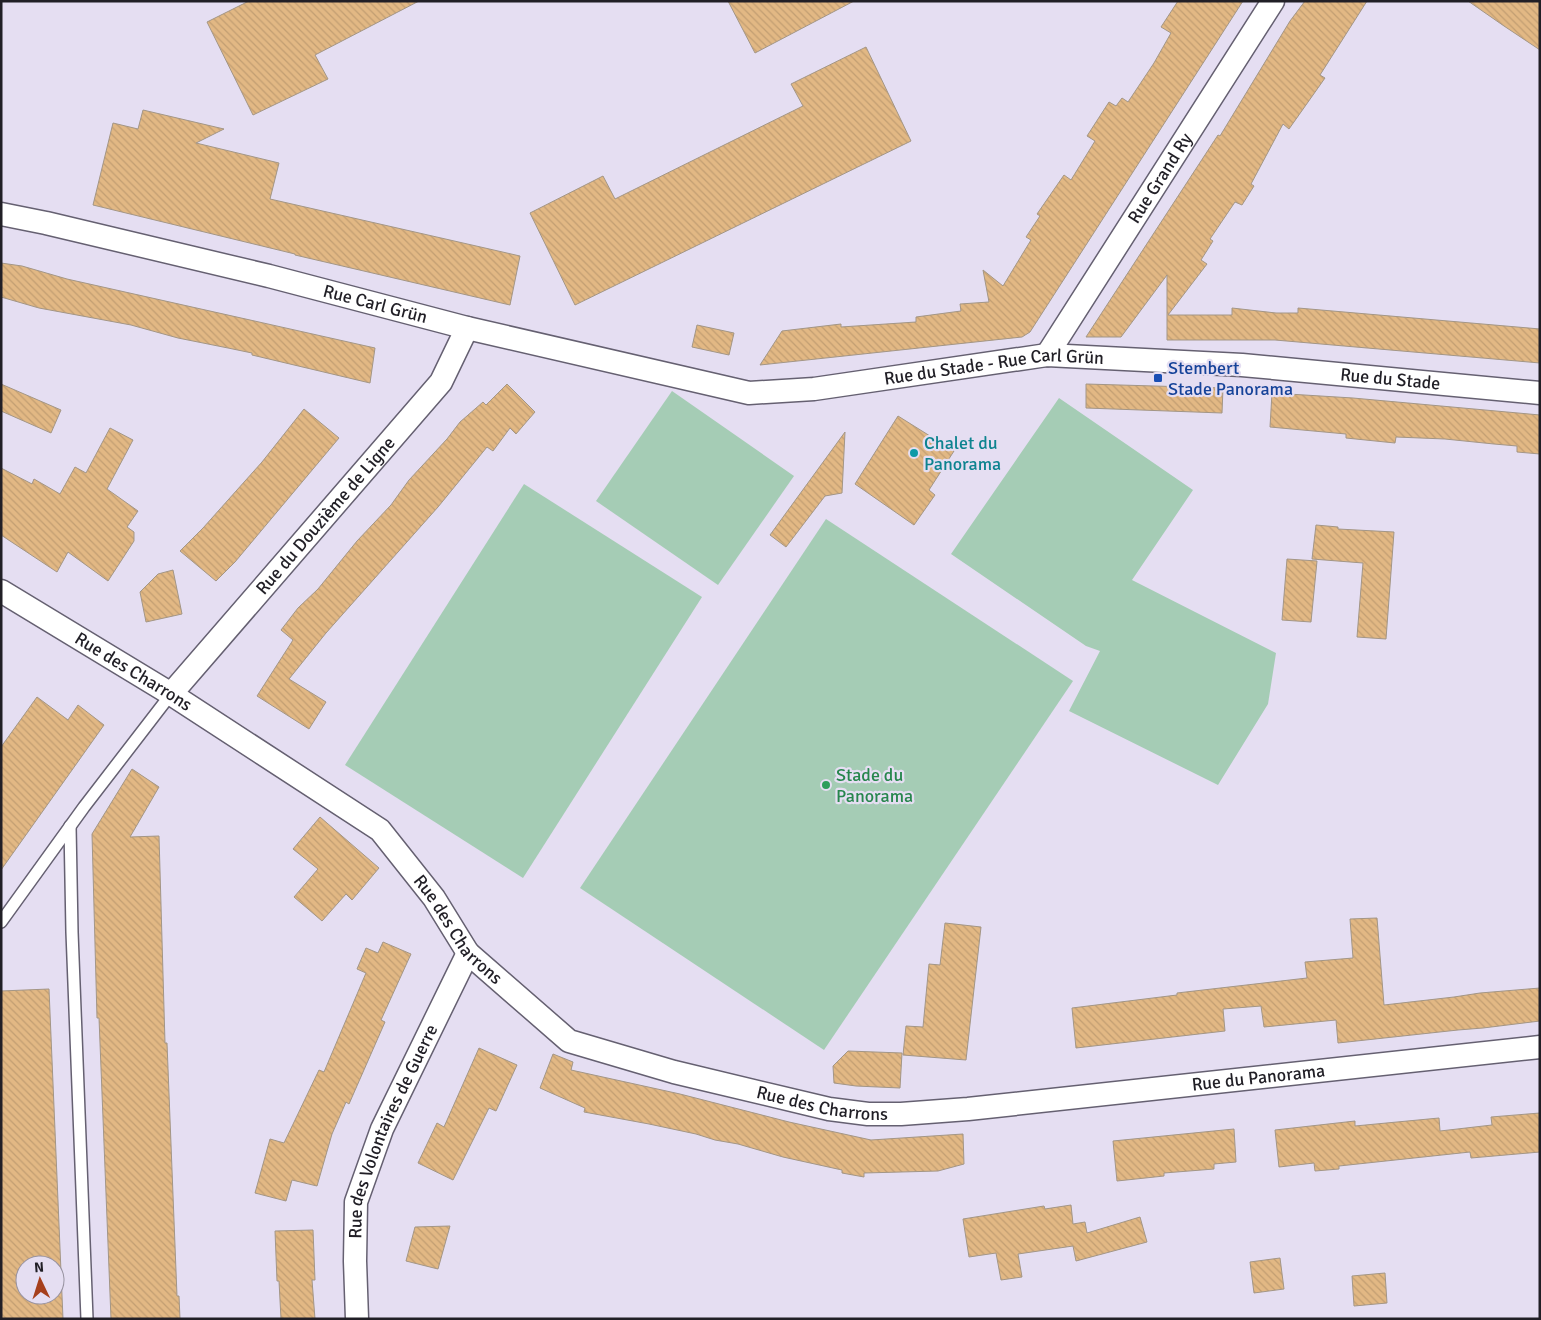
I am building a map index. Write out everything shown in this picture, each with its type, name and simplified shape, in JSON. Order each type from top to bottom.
[{"type":"street","name":"Rue Grand Ry","points":[[1046,355],[1273,1]]},
{"type":"street","name":"Rue Carl Grün","points":[[1,214],[268,276],[467,328],[749,393]]},
{"type":"street","name":"Rue du Douzième de Ligne","points":[[171,694],[440,382],[467,328]]},
{"type":"street","name":"Rue du Stade - Rue Carl Grün","points":[[749,393],[814,389],[1046,355],[1242,365]]},
{"type":"street","name":"Rue du Stade","points":[[1242,365],[1540,393]]},
{"type":"street","name":"Rue des Charrons","points":[[1,591],[171,694],[380,830],[434,898],[468,952],[569,1040],[674,1072],[828,1109],[868,1114],[902,1114],[976,1108]]},
{"type":"street","name":"Rue des Volontaires de Guerre","points":[[357,1319],[355,1261],[356,1202],[382,1129],[468,952]]},
{"type":"street","name":"Rue du Panorama","points":[[976,1108],[1540,1048]]},
{"type":"lane","points":[[1,922],[70,826],[171,694]]},
{"type":"lane","points":[[70,826],[72,932],[88,1319]]},
{"type":"green space","points":[[672,391],[794,476],[718,585],[596,501]]},
{"type":"green space","points":[[1059,398],[1193,490],[1132,580],[1276,653],[1268,704],[1218,785],[1069,711],[1100,651],[1086,646],[951,554]]},
{"type":"green space","points":[[524,484],[702,597],[523,878],[345,765]]},
{"type":"green space","name":"Stade du Panorama","points":[[826,519],[1073,681],[824,1050],[580,888]]},
{"type":"building","points":[[249,1],[419,1],[315,55],[328,79],[253,115],[207,22]]},
{"type":"building","points":[[728,1],[854,1],[755,53]]},
{"type":"building","points":[[1178,1],[1243,1],[1030,332],[1022,337],[760,365],[782,331],[841,324],[841,327],[916,322],[916,317],[961,311],[960,304],[989,302],[983,270],[1003,286],[1031,240],[1026,237],[1040,216],[1037,214],[1064,175],[1071,180],[1095,141],[1087,136],[1109,102],[1116,106],[1122,98],[1128,102],[1154,63],[1171,33],[1161,27]]},
{"type":"building","points":[[1305,1],[1367,1],[1320,75],[1325,78],[1289,129],[1283,124],[1251,184],[1254,186],[1242,205],[1235,202],[1210,239],[1213,241],[1201,260],[1207,264],[1168,315],[1232,315],[1232,308],[1276,313],[1298,313],[1298,308],[1540,329],[1540,363],[1275,340],[1167,340],[1167,275],[1121,337],[1086,337],[1218,135],[1220,136],[1290,21]]},
{"type":"building","points":[[1468,1],[1540,1],[1540,50],[1504,26]]},
{"type":"building","points":[[866,47],[911,141],[575,305],[530,213],[603,176],[615,199],[803,106],[791,84]]},
{"type":"building","points":[[143,110],[224,129],[196,143],[279,163],[270,199],[520,256],[510,305],[295,255],[93,205],[113,123],[138,129]]},
{"type":"building","points":[[1,263],[22,266],[67,279],[375,348],[370,383],[252,355],[252,353],[178,338],[131,325],[39,308],[1,297]]},
{"type":"building","points":[[697,325],[734,333],[729,355],[692,347]]},
{"type":"building","points":[[1,384],[61,410],[51,433],[1,411]]},
{"type":"building","points":[[507,384],[535,412],[516,434],[510,428],[493,451],[487,447],[438,507],[326,633],[289,679],[326,702],[309,729],[257,696],[293,640],[281,630],[298,608],[318,589],[460,422],[483,402],[486,405]]},
{"type":"building","points":[[1086,384],[1223,388],[1222,413],[1086,408]]},
{"type":"building","points":[[1272,393],[1353,398],[1540,415],[1540,454],[1517,452],[1517,446],[1445,439],[1396,437],[1395,443],[1346,438],[1346,434],[1270,427]]},
{"type":"building","points":[[304,409],[339,438],[235,562],[216,581],[180,551],[262,462]]},
{"type":"building","points":[[898,416],[954,451],[929,490],[935,495],[914,525],[855,484]]},
{"type":"building","points":[[110,428],[133,440],[107,489],[138,511],[127,527],[134,532],[134,541],[108,581],[68,552],[57,572],[1,535],[1,468],[32,484],[34,479],[60,494],[75,467],[86,473]]},
{"type":"building","points":[[845,432],[842,493],[825,496],[786,547],[770,535]]},
{"type":"building","points":[[1316,525],[1338,527],[1338,529],[1394,532],[1386,639],[1357,637],[1363,563],[1312,559]]},
{"type":"building","points":[[1287,559],[1317,561],[1311,622],[1282,620]]},
{"type":"building","points":[[173,570],[182,614],[146,622],[140,592],[158,574]]},
{"type":"building","points":[[37,697],[68,720],[78,705],[104,725],[1,870],[1,747]]},
{"type":"building","points":[[132,769],[159,787],[130,837],[159,836],[165,1043],[167,1043],[177,1296],[179,1296],[180,1319],[111,1319],[99,1018],[97,1018],[92,834]]},
{"type":"building","points":[[320,817],[379,868],[352,900],[346,894],[322,921],[294,897],[318,869],[293,849]]},
{"type":"building","points":[[1377,918],[1384,1005],[1480,993],[1540,988],[1540,1021],[1338,1043],[1336,1020],[1264,1027],[1261,1006],[1223,1009],[1225,1031],[1076,1048],[1072,1008],[1177,995],[1177,993],[1307,978],[1305,962],[1353,958],[1350,919]]},
{"type":"building","points":[[945,923],[981,927],[966,1060],[903,1055],[906,1026],[923,1027],[929,964],[940,965]]},
{"type":"building","points":[[383,942],[411,954],[381,1020],[385,1022],[349,1104],[346,1102],[332,1134],[317,1186],[292,1180],[286,1201],[255,1193],[270,1139],[284,1143],[319,1070],[324,1072],[366,973],[357,969],[366,948],[378,953]]},
{"type":"building","points":[[49,989],[60,1255],[15,1255],[15,1305],[62,1305],[63,1319],[1,1319],[1,991]]},
{"type":"building","points":[[479,1048],[517,1065],[496,1111],[489,1108],[453,1180],[418,1163],[437,1123],[444,1127]]},
{"type":"building","points":[[848,1051],[902,1053],[900,1088],[834,1083],[833,1066]]},
{"type":"building","points":[[553,1054],[573,1062],[571,1070],[871,1140],[963,1134],[964,1164],[938,1171],[864,1173],[864,1177],[842,1173],[842,1170],[783,1157],[696,1134],[584,1112],[585,1108],[540,1088]]},
{"type":"building","points":[[1540,1113],[1540,1152],[1471,1158],[1470,1152],[1339,1166],[1339,1169],[1315,1171],[1314,1163],[1279,1167],[1275,1130],[1355,1121],[1355,1126],[1439,1118],[1440,1131],[1492,1125],[1491,1117]]},
{"type":"building","points":[[1234,1129],[1236,1162],[1214,1164],[1214,1169],[1164,1173],[1164,1176],[1117,1181],[1113,1141]]},
{"type":"building","points":[[1071,1205],[1073,1224],[1085,1222],[1087,1233],[1140,1217],[1147,1242],[1076,1261],[1073,1246],[1018,1254],[1022,1277],[1001,1280],[996,1253],[969,1257],[963,1219],[1044,1206],[1045,1209]]},
{"type":"building","points":[[450,1226],[438,1269],[406,1261],[415,1227]]},
{"type":"building","points":[[313,1230],[315,1280],[312,1280],[315,1319],[281,1319],[275,1231]]},
{"type":"building","points":[[1280,1258],[1284,1289],[1254,1293],[1250,1262]]},
{"type":"building","points":[[1385,1273],[1387,1303],[1354,1306],[1352,1276]]},
{"type":"place","name":"Stembert Stade Panorama","points":[[1158,378]]},
{"type":"place","name":"Chalet du Panorama","points":[[914,453]]},
{"type":"place","name":"Stade du Panorama","points":[[826,785]]}]
